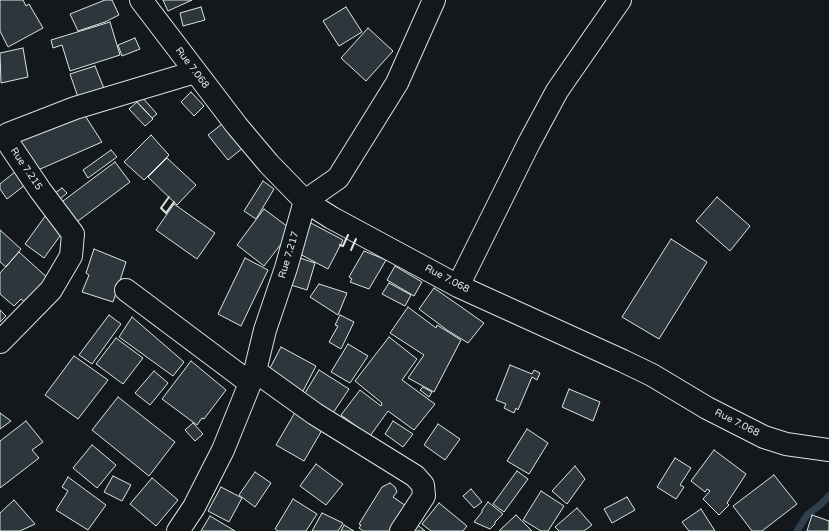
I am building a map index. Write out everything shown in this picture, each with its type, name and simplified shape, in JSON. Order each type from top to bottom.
[{"type":"street","name":"Rue 7.068","points":[[141,0],[195,72],[269,164],[305,201],[332,218],[458,286],[652,375],[708,408],[764,437],[786,444],[829,450]]},
{"type":"street","points":[[305,201],[338,178],[397,83],[434,0]]},
{"type":"street","points":[[458,286],[529,143],[557,91],[620,0]]},
{"type":"street","name":"Rue 7.215","points":[[0,342],[51,290],[71,256],[74,234],[40,190],[6,141],[8,134],[75,108],[195,72]]},
{"type":"street","name":"Rue 7.217","points":[[178,531],[194,507],[223,450],[252,377],[305,201]]},
{"type":"street","points":[[126,290],[252,377],[415,476],[423,485],[424,496],[401,531]]},
{"type":"building","points":[[0,0],[23,0],[26,6],[29,4],[43,28],[8,47],[0,31]]},
{"type":"building","points":[[105,0],[112,0],[119,15],[105,22],[78,31],[70,14]]},
{"type":"building","points":[[163,0],[192,0],[168,11]]},
{"type":"building","points":[[201,7],[205,20],[183,26],[180,13]]},
{"type":"building","points":[[346,7],[362,32],[339,46],[323,21]]},
{"type":"building","points":[[110,22],[120,55],[70,71],[62,45],[53,48],[51,40]]},
{"type":"building","points":[[368,28],[393,51],[366,81],[341,58]]},
{"type":"building","points":[[135,38],[140,49],[122,56],[118,45]]},
{"type":"building","points":[[23,48],[28,77],[1,83],[0,53]]},
{"type":"building","points":[[95,66],[105,91],[79,100],[70,74]]},
{"type":"building","points":[[191,92],[204,106],[194,116],[181,102]]},
{"type":"building","points":[[142,97],[157,114],[152,118],[137,102]]},
{"type":"building","points":[[137,102],[153,119],[145,126],[129,109]]},
{"type":"building","points":[[82,111],[102,142],[38,170],[18,141]]},
{"type":"building","points":[[222,124],[234,139],[236,137],[244,147],[228,160],[208,135]]},
{"type":"building","points":[[151,135],[169,155],[144,180],[124,162]]},
{"type":"building","points":[[111,150],[117,157],[88,178],[83,170]]},
{"type":"building","points":[[167,158],[196,185],[177,205],[148,177]]},
{"type":"building","points":[[115,162],[130,182],[74,224],[59,204]]},
{"type":"building","points":[[15,172],[25,185],[7,199],[0,189],[0,184]]},
{"type":"building","points":[[263,181],[274,189],[256,219],[244,211]]},
{"type":"building","points":[[62,188],[67,193],[59,200],[54,194]]},
{"type":"building","points":[[717,197],[750,226],[730,251],[696,221]]},
{"type":"building","points":[[174,204],[215,233],[197,259],[156,230]]},
{"type":"building","points":[[264,209],[292,230],[264,266],[237,245]]},
{"type":"building","points":[[46,215],[65,229],[44,258],[25,244]]},
{"type":"building","points":[[311,223],[343,240],[328,269],[296,252]]},
{"type":"building","points":[[0,230],[21,249],[6,267],[0,262]]},
{"type":"building","points":[[671,239],[707,262],[659,339],[622,317]]},
{"type":"building","points":[[94,249],[126,262],[113,302],[82,292],[89,275],[86,273]]},
{"type":"building","points":[[364,251],[386,260],[369,289],[350,282],[352,279],[349,277]]},
{"type":"building","points":[[19,252],[51,281],[29,306],[21,299],[14,306],[0,294],[0,273]]},
{"type":"building","points":[[245,258],[268,270],[241,326],[218,314]]},
{"type":"building","points":[[300,258],[315,263],[307,290],[291,285]]},
{"type":"building","points":[[395,266],[422,282],[414,296],[387,280]]},
{"type":"building","points":[[389,283],[411,295],[405,306],[382,294]]},
{"type":"building","points":[[319,284],[347,293],[338,315],[310,297]]},
{"type":"building","points":[[434,288],[484,323],[468,343],[447,330],[419,309]]},
{"type":"building","points":[[408,307],[436,328],[437,325],[461,340],[434,392],[408,378],[424,355],[390,333]]},
{"type":"building","points":[[0,310],[6,316],[0,322]]},
{"type":"building","points":[[109,315],[121,324],[92,364],[79,355]]},
{"type":"building","points":[[340,315],[354,322],[341,349],[329,342],[338,326],[335,325]]},
{"type":"building","points":[[132,317],[184,362],[173,376],[119,337]]},
{"type":"building","points":[[389,337],[417,359],[402,380],[435,404],[414,430],[388,411],[370,436],[341,415],[360,390],[381,406],[382,403],[355,381]]},
{"type":"building","points":[[116,338],[143,358],[123,384],[96,364]]},
{"type":"building","points":[[348,344],[368,356],[350,383],[331,372]]},
{"type":"building","points":[[281,347],[316,366],[302,393],[267,374]]},
{"type":"building","points":[[74,356],[108,380],[78,419],[45,395]]},
{"type":"building","points":[[191,361],[226,390],[204,419],[202,418],[197,425],[162,399]]},
{"type":"building","points":[[510,365],[532,374],[534,370],[540,373],[537,380],[532,377],[518,410],[516,408],[514,413],[504,408],[506,404],[496,400]]},
{"type":"building","points":[[319,370],[349,389],[331,416],[302,398]]},
{"type":"building","points":[[154,371],[168,383],[150,405],[135,393]]},
{"type":"building","points":[[423,387],[432,392],[429,397],[420,390]]},
{"type":"building","points":[[569,389],[600,402],[593,421],[562,407]]},
{"type":"building","points":[[118,397],[175,442],[149,476],[92,430]]},
{"type":"building","points":[[297,409],[325,425],[304,461],[276,445]]},
{"type":"building","points":[[0,413],[11,421],[0,429]]},
{"type":"building","points":[[26,421],[43,442],[32,450],[39,458],[0,488],[0,441]]},
{"type":"building","points":[[393,421],[413,434],[403,447],[385,434]]},
{"type":"building","points":[[193,423],[203,434],[195,441],[185,430]]},
{"type":"building","points":[[438,424],[460,439],[445,460],[424,445]]},
{"type":"building","points":[[527,429],[548,443],[529,474],[507,461]]},
{"type":"building","points":[[92,445],[116,465],[97,488],[73,468]]},
{"type":"building","points":[[714,450],[746,474],[727,503],[729,505],[719,515],[703,499],[710,491],[707,489],[705,492],[691,481]]},
{"type":"building","points":[[675,458],[691,468],[680,485],[684,487],[676,499],[657,487]]},
{"type":"building","points":[[316,464],[343,484],[326,505],[300,486]]},
{"type":"building","points":[[575,466],[585,479],[567,504],[552,491]]},
{"type":"building","points":[[517,471],[528,479],[504,512],[493,504]]},
{"type":"building","points":[[255,472],[271,483],[255,507],[239,495]]},
{"type":"building","points":[[774,475],[797,504],[762,531],[752,531],[733,506]]},
{"type":"building","points":[[113,476],[131,485],[122,501],[104,492]]},
{"type":"building","points":[[68,477],[106,505],[88,530],[56,510],[68,491],[62,487]]},
{"type":"building","points":[[152,478],[178,500],[156,526],[130,504]]},
{"type":"building","points":[[390,483],[395,487],[397,492],[393,497],[406,506],[391,531],[363,531],[359,528],[361,525],[359,524],[382,487]]},
{"type":"building","points":[[221,487],[242,498],[229,522],[208,511]]},
{"type":"building","points":[[471,489],[482,502],[474,508],[463,496]]},
{"type":"building","points":[[541,491],[564,506],[548,531],[541,531],[523,520]]},
{"type":"building","points":[[627,497],[635,510],[612,523],[604,509]]},
{"type":"building","points":[[293,499],[317,514],[306,531],[278,531],[275,529]]},
{"type":"building","points":[[14,500],[35,524],[20,531],[0,531],[0,513]]},
{"type":"building","points":[[488,502],[503,514],[490,529],[474,522]]},
{"type":"building","points":[[439,503],[467,526],[463,531],[431,531],[422,524]]},
{"type":"building","points":[[577,508],[592,525],[584,531],[559,531],[555,527]]},
{"type":"building","points":[[701,509],[715,531],[689,531],[682,522]]},
{"type":"building","points":[[322,513],[343,523],[338,531],[312,531]]},
{"type":"building","points":[[516,515],[532,531],[499,531]]},
{"type":"building","points":[[812,515],[829,521],[829,531],[807,531]]},
{"type":"building","points":[[210,516],[235,531],[201,531]]},
{"type":"building","points":[[416,524],[424,530],[425,531],[411,531]]},
{"type":"building","points":[[344,525],[354,531],[341,531]]},
{"type":"waterway","points":[[797,531],[807,515],[829,496]]},
{"type":"wall","points":[[169,197],[161,208],[166,213],[174,202]]},
{"type":"wall","points":[[340,245],[343,246],[348,235]]},
{"type":"wall","points":[[351,250],[356,239]]}]
